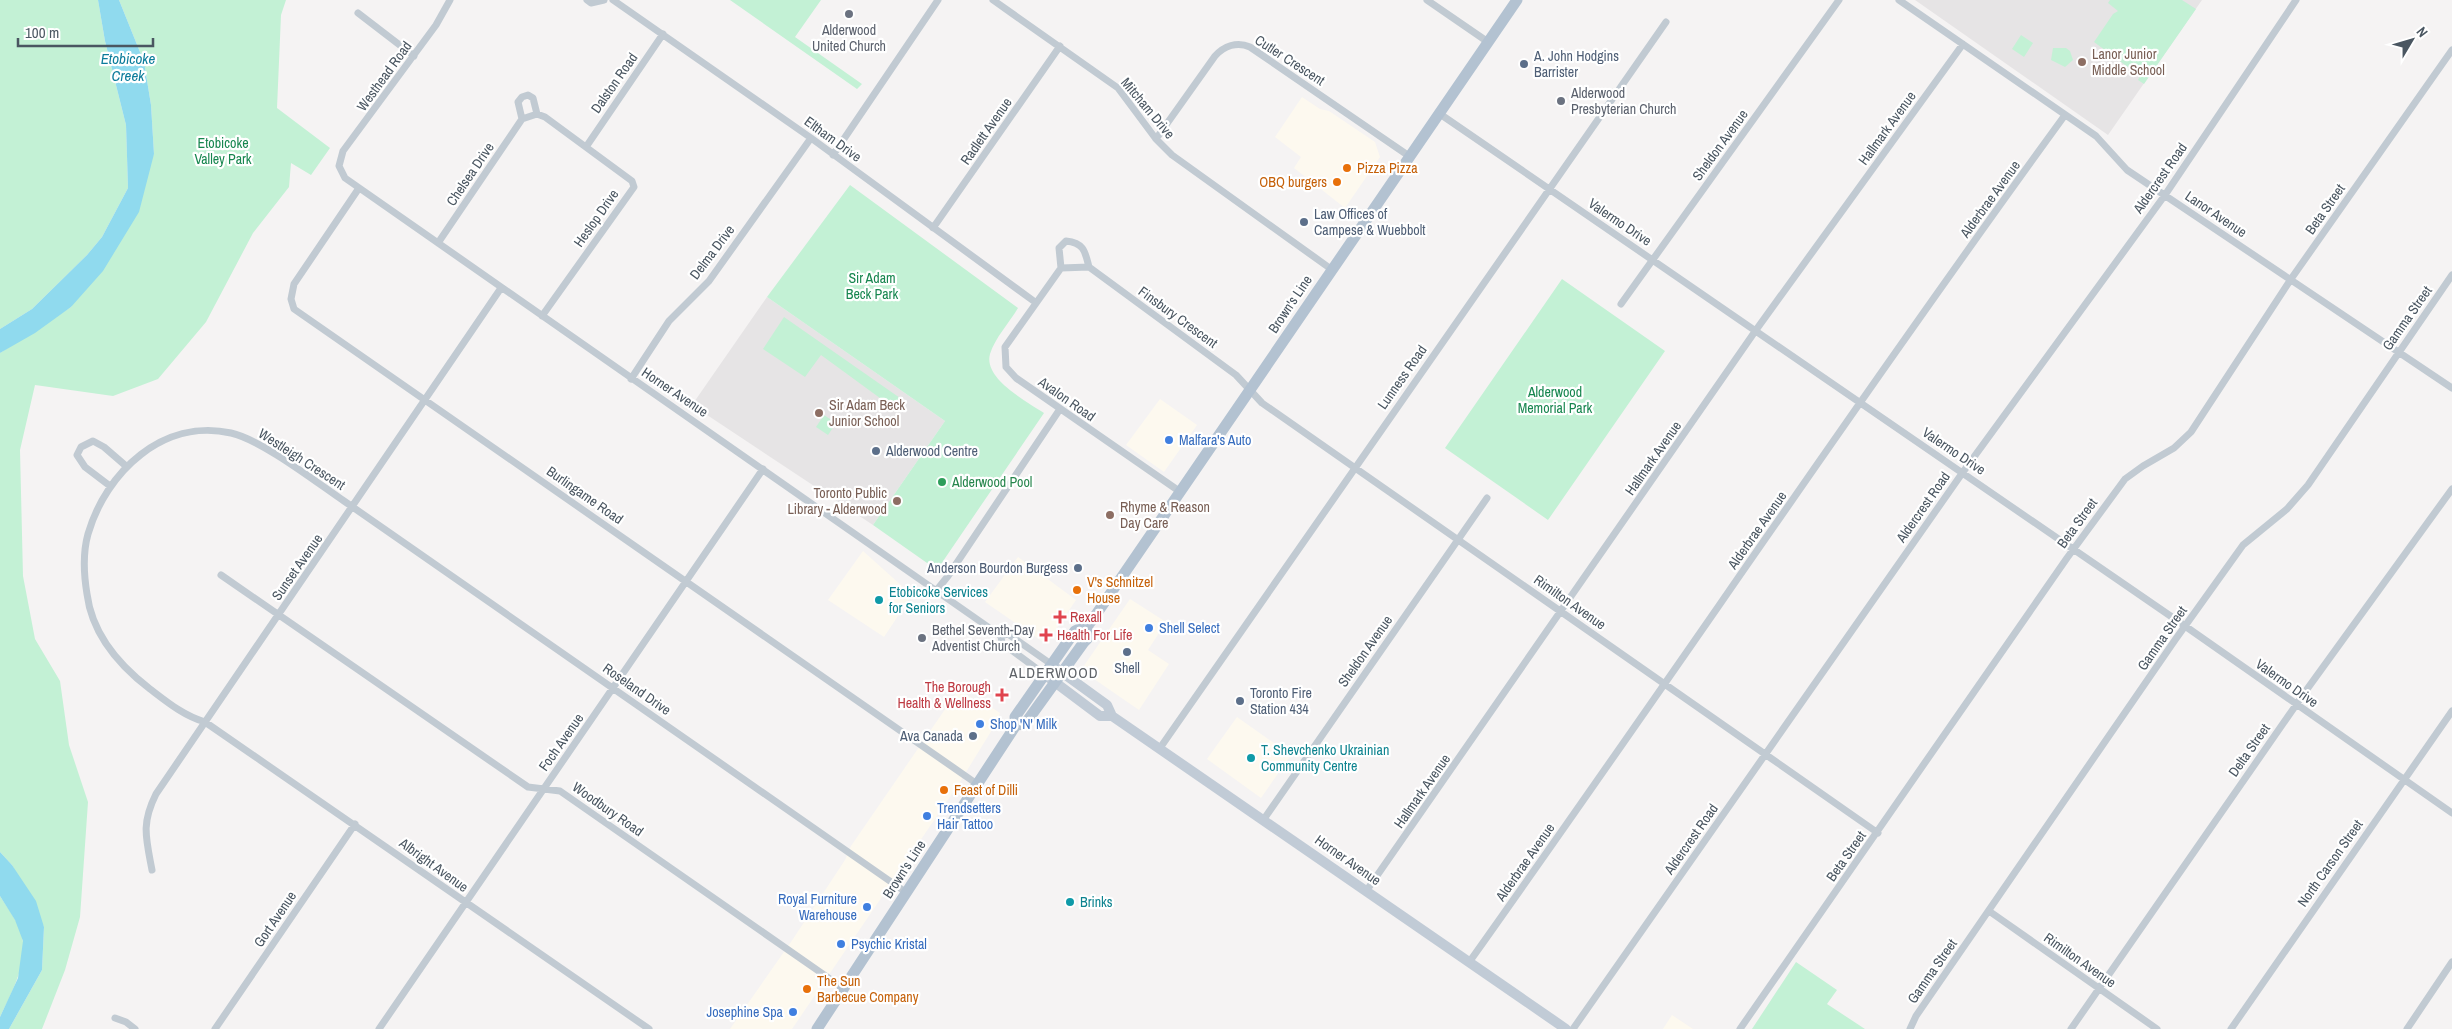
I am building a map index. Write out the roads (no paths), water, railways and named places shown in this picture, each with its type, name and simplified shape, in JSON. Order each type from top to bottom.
[{"type":"main road","name":"Brown's Line","points":[[1016,725],[1025,724],[1087,639],[1088,625],[1517,0]]},
{"type":"main road","name":"Brown's Line","points":[[817,1029],[1016,725],[1015,717],[1050,664],[1075,631],[1088,625]]},
{"type":"main road","name":"Horner Avenue","points":[[1050,664],[1059,678],[1100,716],[1112,716],[1160,748],[1264,818],[1566,1029]]},
{"type":"main road","name":"Horner Avenue","points":[[1044,674],[1059,678]]},
{"type":"street","name":"Westhead Road","points":[[339,166],[343,151],[414,56],[450,0]]},
{"type":"street","points":[[587,0],[590,2],[604,0]]},
{"type":"street","name":"Eltham Drive","points":[[613,0],[811,138],[1035,302]]},
{"type":"street","points":[[833,155],[938,0]]},
{"type":"street","name":"Mitcham Drive","points":[[993,0],[1118,88],[1156,139],[1172,155],[1331,269]]},
{"type":"street","points":[[1427,0],[1488,42]]},
{"type":"street","name":"Sheldon Avenue","points":[[1621,304],[1840,0]]},
{"type":"street","name":"Lanor Avenue","points":[[1899,0],[2096,136],[2127,170],[2452,388]]},
{"type":"street","name":"Aldercrest Road","points":[[1573,1029],[1963,472],[2165,194],[2296,0]]},
{"type":"street","points":[[358,13],[414,56]]},
{"type":"street","name":"Lunness Road","points":[[1160,748],[1354,467],[1666,22]]},
{"type":"street","name":"Dalston Road","points":[[586,147],[663,34]]},
{"type":"street","name":"Cutler Crescent","points":[[1156,139],[1215,56],[1225,48],[1240,44],[1250,47],[1409,156]]},
{"type":"street","name":"Hallmark Avenue","points":[[1368,890],[1756,330],[1963,44]]},
{"type":"street","name":"Radlett Avenue","points":[[933,228],[1060,46]]},
{"type":"street","name":"Beta Street","points":[[1740,1029],[2074,549],[2125,479],[2174,448],[2192,432],[2291,279],[2452,50]]},
{"type":"street","points":[[537,114],[534,98],[528,95],[522,97],[518,102],[522,119],[537,114],[546,117],[586,147]]},
{"type":"street","name":"Valermo Drive","points":[[1440,114],[1963,472],[2452,813]]},
{"type":"street","name":"Alderbrae Avenue","points":[[1470,961],[1666,684],[1859,402],[2065,115]]},
{"type":"street","name":"Chelsea Drive","points":[[438,244],[522,119]]},
{"type":"street","name":"Delma Drive","points":[[631,379],[669,321],[709,282],[811,138]]},
{"type":"street","name":"Heslop Drive","points":[[542,316],[634,186],[632,181],[586,147]]},
{"type":"street","name":"Horner Avenue","points":[[339,166],[345,178],[1001,636],[1002,643],[1044,674]]},
{"type":"street","name":"Burlingame Road","points":[[359,188],[294,284],[291,299],[294,309],[977,784]]},
{"type":"street","points":[[1035,302],[1060,268],[1059,248],[1066,241],[1077,242],[1085,249],[1089,267],[1060,268]]},
{"type":"street","name":"Finsbury Crescent","points":[[1089,267],[1236,375],[1249,390]]},
{"type":"street","name":"Gamma Street","points":[[1910,1029],[1916,1016],[2243,545],[2287,510],[2308,485],[2452,275]]},
{"type":"street","name":"Sunset Avenue","points":[[152,870],[146,833],[146,818],[149,808],[174,766],[353,508],[501,288]]},
{"type":"street","name":"Avalon Road","points":[[1035,302],[1005,347],[1004,363],[1007,370],[1060,409],[1180,491]]},
{"type":"street","name":"Rimilton Avenue","points":[[1249,390],[1262,403],[1878,833]]},
{"type":"street","points":[[936,591],[1060,409]]},
{"type":"street","name":"Westleigh Crescent","points":[[205,722],[191,718],[127,671],[103,640],[94,618],[87,596],[85,568],[88,535],[110,486],[126,466],[161,440],[187,432],[212,430],[232,433],[253,441],[353,508]]},
{"type":"street","points":[[110,486],[84,467],[77,455],[81,447],[93,441],[104,447],[126,466]]},
{"type":"street","name":"Foch Avenue","points":[[379,1029],[763,469]]},
{"type":"street","name":"Delta Street","points":[[2071,1029],[2296,705],[2452,489]]},
{"type":"street","name":"Sheldon Avenue","points":[[1264,818],[1487,498]]},
{"type":"street","name":"Roseland Drive","points":[[353,508],[907,893]]},
{"type":"street","name":"Woodbury Road","points":[[221,575],[528,787],[560,791],[843,988]]},
{"type":"street","name":"Horner Avenue","points":[[1001,636],[1008,634],[1050,664]]},
{"type":"street","name":"North Carson Street","points":[[2231,1029],[2452,711]]},
{"type":"street","name":"Albright Avenue","points":[[205,722],[649,1029]]},
{"type":"street","name":"Gort Avenue","points":[[215,1029],[355,824]]},
{"type":"street","name":"Rimilton Avenue","points":[[1989,911],[2157,1029]]},
{"type":"street","points":[[2407,1029],[2452,962]]},
{"type":"street","points":[[115,1018],[126,1022],[135,1029]]},
{"type":"water","name":"Etobicoke Creek","points":[[98,0],[119,0],[144,62],[151,105],[154,154],[139,212],[103,271],[71,307],[35,333],[0,353],[0,329],[32,309],[87,255],[102,237],[128,188],[126,125],[105,41]]},
{"type":"water","points":[[0,852],[12,865],[36,901],[44,927],[42,970],[9,1029],[0,1029],[0,1017],[18,978],[23,941],[15,920],[0,896]]},
{"type":"place","name":"Alderwood United Church","points":[[849,14]]},
{"type":"place","name":"Lanor Junior Middle School","points":[[2082,62]]},
{"type":"place","name":"A. John Hodgins Barrister","points":[[1524,64]]},
{"type":"place","name":"Alderwood Presbyterian Church","points":[[1561,101]]},
{"type":"place","name":"Pizza Pizza","points":[[1347,168]]},
{"type":"place","name":"OBQ burgers","points":[[1337,182]]},
{"type":"place","name":"Law Offices of Campese & Wuebbolt","points":[[1304,222]]},
{"type":"place","name":"Sir Adam Beck Junior School","points":[[819,413]]},
{"type":"place","name":"Malfara's Auto","points":[[1169,440]]},
{"type":"place","name":"Alderwood Centre","points":[[876,451]]},
{"type":"place","name":"Alderwood Pool","points":[[942,482]]},
{"type":"place","name":"Toronto Public Library - Alderwood","points":[[897,501]]},
{"type":"place","name":"Rhyme & Reason Day Care","points":[[1110,515]]},
{"type":"place","name":"Anderson Bourdon Burgess","points":[[1078,568]]},
{"type":"place","name":"V's Schnitzel House","points":[[1077,590]]},
{"type":"place","name":"Etobicoke Services for Seniors","points":[[879,600]]},
{"type":"place","name":"Rexall","points":[[1060,617]]},
{"type":"place","name":"Shell Select","points":[[1149,628]]},
{"type":"place","name":"Health For Life","points":[[1046,635]]},
{"type":"place","name":"Bethel Seventh-Day Adventist Church","points":[[922,638]]},
{"type":"place","name":"Shell","points":[[1127,652]]},
{"type":"place","name":"The Borough Health & Wellness","points":[[1002,695]]},
{"type":"place","name":"Toronto Fire Station 434","points":[[1240,701]]},
{"type":"place","name":"Shop 'N' Milk","points":[[980,724]]},
{"type":"place","name":"Ava Canada","points":[[973,736]]},
{"type":"place","name":"T. Shevchenko Ukrainian Community Centre","points":[[1251,758]]},
{"type":"place","name":"Feast of Dilli","points":[[944,790]]},
{"type":"place","name":"Trendsetters Hair Tattoo","points":[[927,816]]},
{"type":"place","name":"Brinks","points":[[1070,902]]},
{"type":"place","name":"Royal Furniture Warehouse","points":[[867,907]]},
{"type":"place","name":"Psychic Kristal","points":[[841,944]]},
{"type":"place","name":"The Sun Barbecue Company","points":[[807,989]]},
{"type":"place","name":"Josephine Spa","points":[[793,1012]]},
{"type":"district","name":"ALDERWOOD","points":[[1054,673]]},
{"type":"park label","name":"Etobicoke Valley Park","points":[[223,152]]},
{"type":"park label","name":"Sir Adam Beck Park","points":[[872,286]]},
{"type":"park label","name":"Alderwood Memorial Park","points":[[1555,400]]}]
